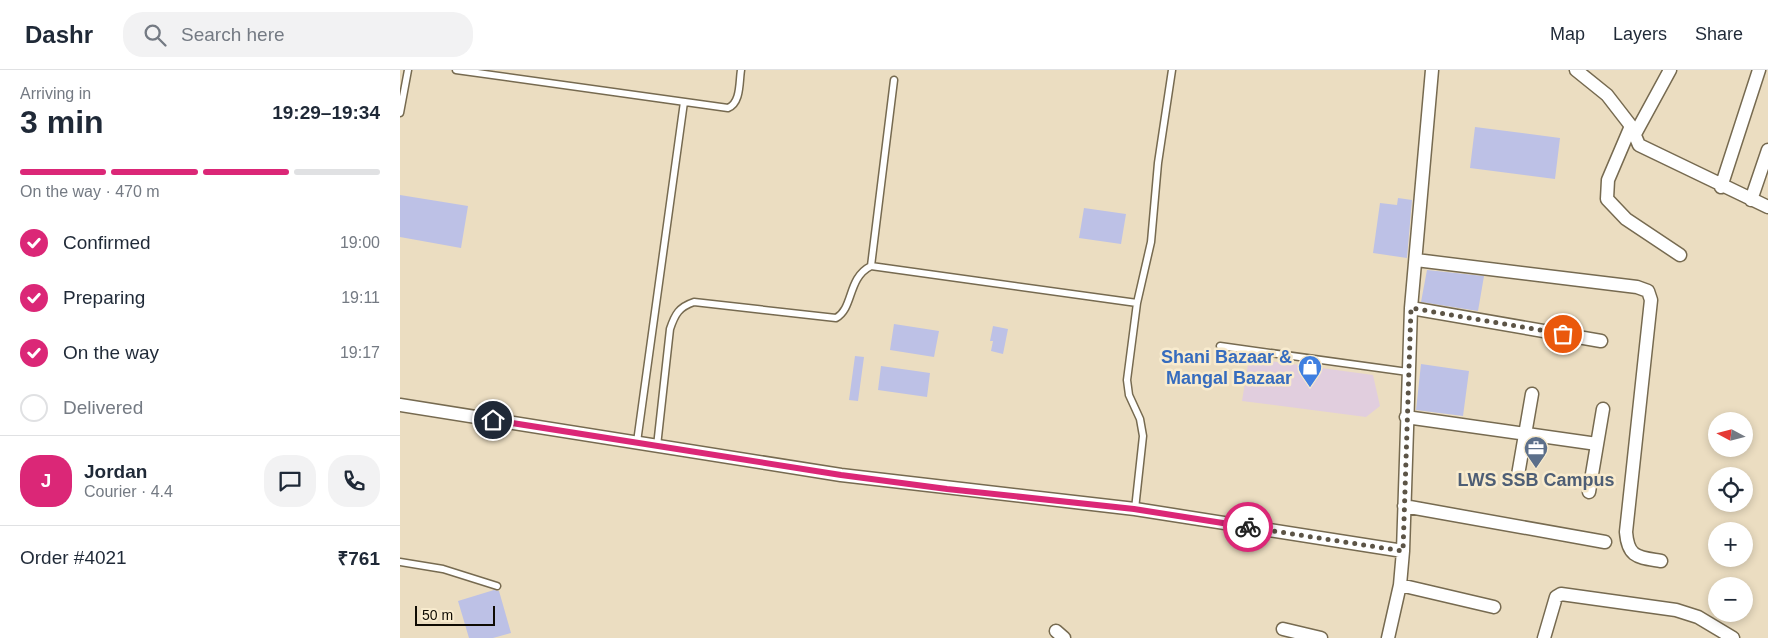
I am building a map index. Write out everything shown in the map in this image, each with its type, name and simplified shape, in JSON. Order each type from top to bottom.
[{"type":"street","points":[[1388,638],[1400,586],[1403,551],[1411,308],[1432,70]]},
{"type":"street","points":[[1576,70],[1607,95],[1644,148],[1768,207]]},
{"type":"street","points":[[1670,70],[1632,131],[1608,180],[1607,199],[1626,219],[1680,255]]},
{"type":"street","points":[[1722,186],[1758,70]]},
{"type":"street","points":[[1751,200],[1768,150]]},
{"type":"street","points":[[1416,260],[1637,287],[1648,292],[1651,300],[1626,532],[1629,550],[1634,554],[1660,561]]},
{"type":"street","points":[[1411,308],[1601,341]]},
{"type":"street","points":[[1518,475],[1532,394]]},
{"type":"street","points":[[400,405],[879,480],[1134,509],[1403,551]]},
{"type":"street","points":[[1589,492],[1603,409]]},
{"type":"street","points":[[1406,417],[1597,444]]},
{"type":"street","points":[[1404,506],[1605,542]]},
{"type":"street","points":[[1400,586],[1494,608]]},
{"type":"street","points":[[1544,638],[1556,597],[1561,594],[1676,610],[1698,617],[1733,638]]},
{"type":"street","points":[[1283,629],[1321,638]]},
{"type":"lane","points":[[400,113],[408,70]]},
{"type":"lane","points":[[456,70],[731,107],[737,100],[741,70]]},
{"type":"lane","points":[[1134,509],[1143,436],[1140,419],[1129,395],[1127,380],[1137,303],[1151,242],[1158,163],[1172,70]]},
{"type":"lane","points":[[871,266],[894,80]]},
{"type":"lane","points":[[637,442],[684,102]]},
{"type":"lane","points":[[657,446],[670,329],[676,314],[684,306],[694,302],[836,318],[844,310],[857,276],[871,266],[1137,303]]},
{"type":"lane","points":[[1220,346],[1408,372]]},
{"type":"lane","points":[[400,562],[443,569],[497,586]]},
{"type":"shaded area","name":"Shani Bazaar & Mangal Bazaar","points":[[1249,358],[1373,375],[1380,406],[1366,417],[1242,401]]},
{"type":"building","points":[[1475,127],[1560,138],[1555,179],[1470,168]]},
{"type":"building","points":[[400,195],[468,206],[461,248],[400,237]]},
{"type":"building","points":[[1398,198],[1412,200],[1407,258],[1373,253],[1380,203],[1397,205]]},
{"type":"building","points":[[1084,208],[1126,214],[1121,244],[1079,238]]},
{"type":"building","points":[[1427,270],[1484,276],[1478,311],[1421,302]]},
{"type":"building","points":[[894,324],[939,331],[934,357],[890,350]]},
{"type":"building","points":[[993,326],[1008,329],[1003,354],[991,351],[993,341],[990,341]]},
{"type":"building","points":[[855,356],[864,357],[858,401],[849,400]]},
{"type":"building","points":[[1421,364],[1469,371],[1463,416],[1416,410]]},
{"type":"building","points":[[881,366],[930,373],[927,397],[878,390]]},
{"type":"building","points":[[494,590],[499,591],[511,633],[493,638],[469,638],[458,601]]},
{"type":"way so far","points":[[1248,527],[1403,551],[1411,308],[1563,334]]},
{"type":"place","name":"Shani Bazaar & Mangal Bazaar","points":[[1310,388]]},
{"type":"place","name":"LWS SSB Campus","points":[[1536,469]]},
{"type":"route","points":[[493,420],[841,475],[947,489],[1134,509],[1248,527]]}]
